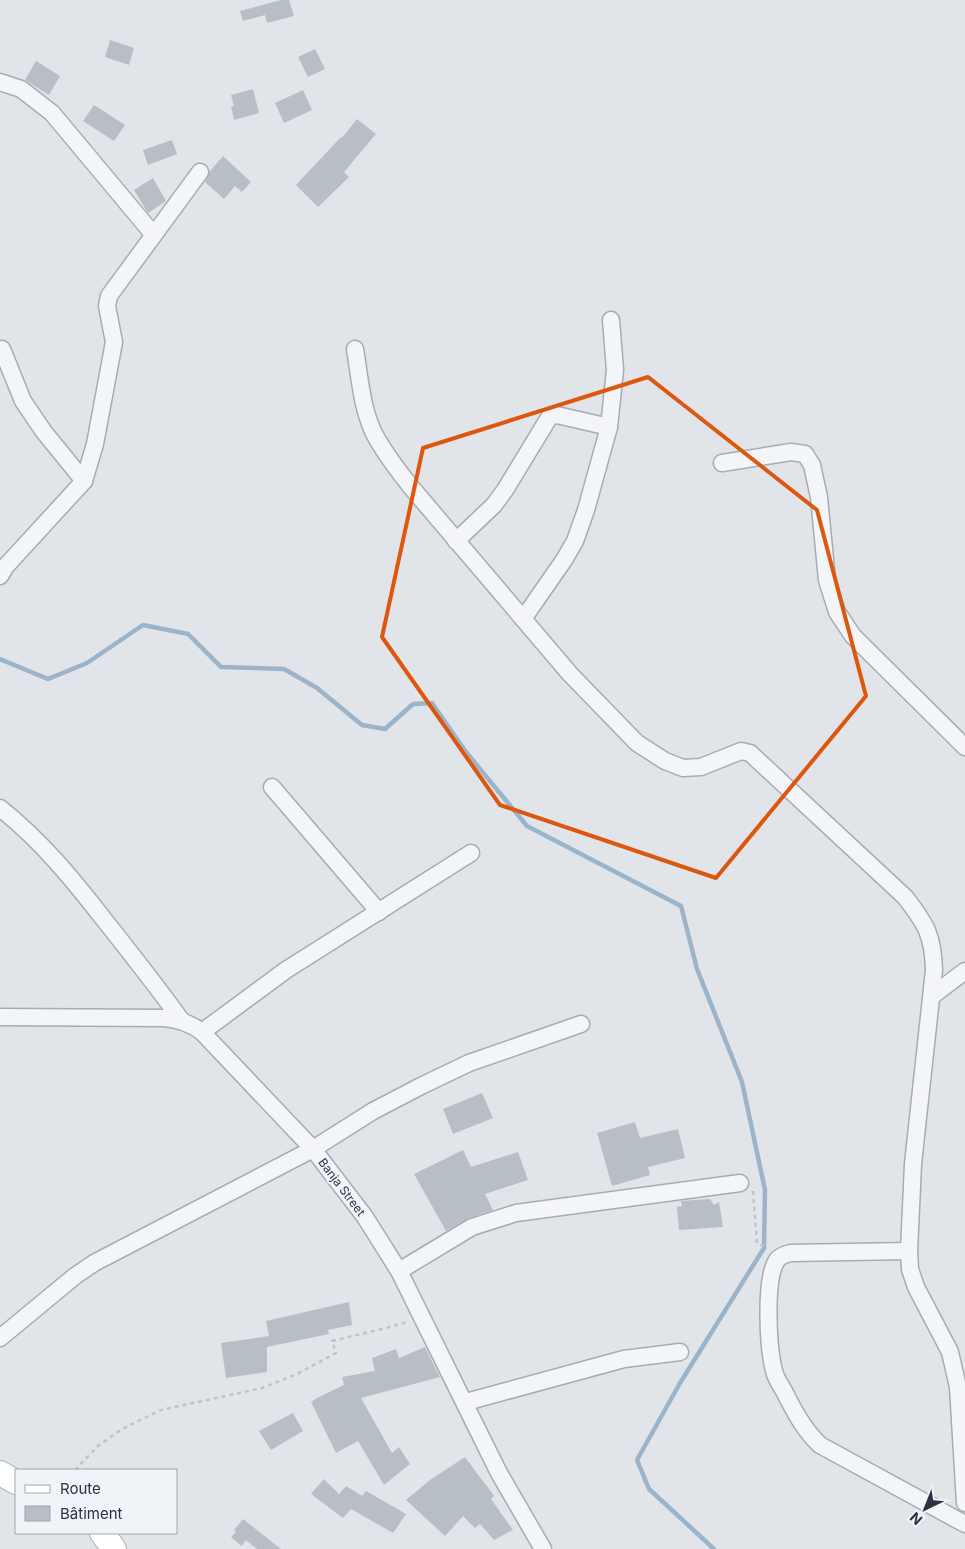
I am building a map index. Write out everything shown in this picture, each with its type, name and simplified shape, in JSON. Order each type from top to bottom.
[{"type":"main road","points":[[0,1473],[15,1481]]},
{"type":"main road","points":[[103,1534],[114,1549]]},
{"type":"street","points":[[0,82],[22,89],[52,114],[153,234]]},
{"type":"street","points":[[0,576],[6,566],[84,481],[95,444],[114,342],[107,306],[108,296],[200,172]]},
{"type":"street","points":[[523,619],[575,541],[586,510],[610,427],[615,370],[611,320]]},
{"type":"street","points":[[2,349],[23,400],[44,432],[84,481]]},
{"type":"street","points":[[355,349],[364,403],[376,438],[410,488],[570,674],[637,743],[665,761],[683,768],[701,767],[741,751],[750,753],[760,760],[905,897],[923,919],[934,953],[932,996],[913,1164],[908,1251],[910,1269],[916,1287],[950,1352],[958,1387],[965,1503]]},
{"type":"street","points":[[456,541],[494,505],[550,416],[557,415],[610,427]]},
{"type":"street","points":[[722,463],[791,452],[805,454],[814,472],[826,580],[838,612],[853,636],[965,747]]},
{"type":"street","points":[[272,787],[379,912]]},
{"type":"street","points":[[0,808],[20,824],[60,864],[146,972],[181,1020]]},
{"type":"street","points":[[202,1032],[286,970],[471,853]]},
{"type":"street","points":[[932,996],[965,970]]},
{"type":"street","name":"Banja Street","points":[[0,1017],[165,1018],[181,1020],[195,1026],[202,1032],[313,1149],[365,1217],[399,1271],[466,1402],[499,1473],[543,1549]]},
{"type":"street","points":[[0,1338],[75,1276],[94,1263],[313,1149],[373,1111],[469,1063],[581,1024]]},
{"type":"street","points":[[399,1271],[472,1227],[516,1213],[740,1183]]},
{"type":"street","points":[[908,1251],[790,1253],[778,1259],[774,1266],[768,1308],[775,1374],[794,1411],[810,1436],[820,1446],[965,1524]]},
{"type":"street","points":[[466,1402],[624,1359],[680,1352]]},
{"type":"path","points":[[740,1183],[753,1182],[757,1243],[774,1250]]},
{"type":"path","points":[[76,1469],[98,1446],[122,1429],[160,1410],[262,1388],[297,1374],[336,1354],[332,1341],[422,1317]]},
{"type":"highlighted area","points":[[648,377],[817,510],[866,696],[716,878],[500,805],[382,637],[423,448]]},
{"type":"building","points":[[281,0],[289,0],[294,16],[267,23],[265,15],[243,21],[240,11]]},
{"type":"building","points":[[110,40],[134,48],[129,65],[105,57]]},
{"type":"building","points":[[315,49],[325,69],[308,77],[298,57]]},
{"type":"building","points":[[36,61],[60,76],[49,95],[25,80]]},
{"type":"building","points":[[253,89],[259,113],[234,120],[231,106],[234,106],[231,95]]},
{"type":"building","points":[[303,90],[312,110],[284,123],[275,103]]},
{"type":"building","points":[[94,105],[125,125],[114,141],[83,121]]},
{"type":"building","points":[[357,119],[376,134],[344,172],[349,177],[318,207],[296,185],[342,138]]},
{"type":"building","points":[[172,140],[177,154],[148,165],[143,150]]},
{"type":"building","points":[[223,156],[251,182],[242,192],[235,186],[224,199],[205,182],[210,171]]},
{"type":"building","points":[[153,178],[166,201],[148,213],[134,190]]},
{"type":"building","points":[[482,1093],[493,1118],[453,1134],[443,1109]]},
{"type":"building","points":[[635,1122],[640,1138],[678,1129],[685,1158],[648,1167],[650,1175],[612,1186],[597,1133]]},
{"type":"building","points":[[463,1150],[471,1167],[518,1152],[528,1180],[485,1194],[493,1210],[469,1218],[446,1231],[414,1174]]},
{"type":"building","points":[[710,1199],[714,1205],[719,1202],[723,1227],[679,1230],[677,1207],[682,1206],[681,1201]]},
{"type":"building","points":[[349,1302],[352,1325],[328,1330],[329,1334],[267,1347],[267,1372],[226,1378],[221,1343],[269,1336],[266,1321]]},
{"type":"building","points":[[425,1347],[440,1377],[361,1398],[392,1453],[399,1447],[410,1464],[384,1485],[358,1441],[336,1453],[311,1402],[344,1385],[342,1377],[375,1371],[372,1358],[396,1349],[399,1358]]},
{"type":"building","points":[[293,1413],[303,1431],[271,1450],[259,1431]]},
{"type":"building","points":[[465,1457],[494,1496],[491,1499],[513,1530],[494,1540],[480,1524],[475,1528],[463,1516],[445,1536],[406,1500],[430,1480]]},
{"type":"building","points":[[324,1479],[339,1494],[346,1486],[362,1496],[366,1491],[406,1514],[393,1533],[351,1509],[343,1518],[311,1494]]},
{"type":"building","points":[[243,1519],[281,1549],[257,1549],[246,1540],[242,1546],[231,1537]]},
{"type":"waterway","points":[[0,659],[48,679],[87,663],[143,625],[188,634],[221,667],[284,669],[317,688],[362,725],[385,729],[413,704],[432,703],[466,752],[527,826],[681,906],[697,969],[742,1082],[765,1190],[764,1248],[680,1383],[637,1460],[649,1489],[714,1549]]}]
